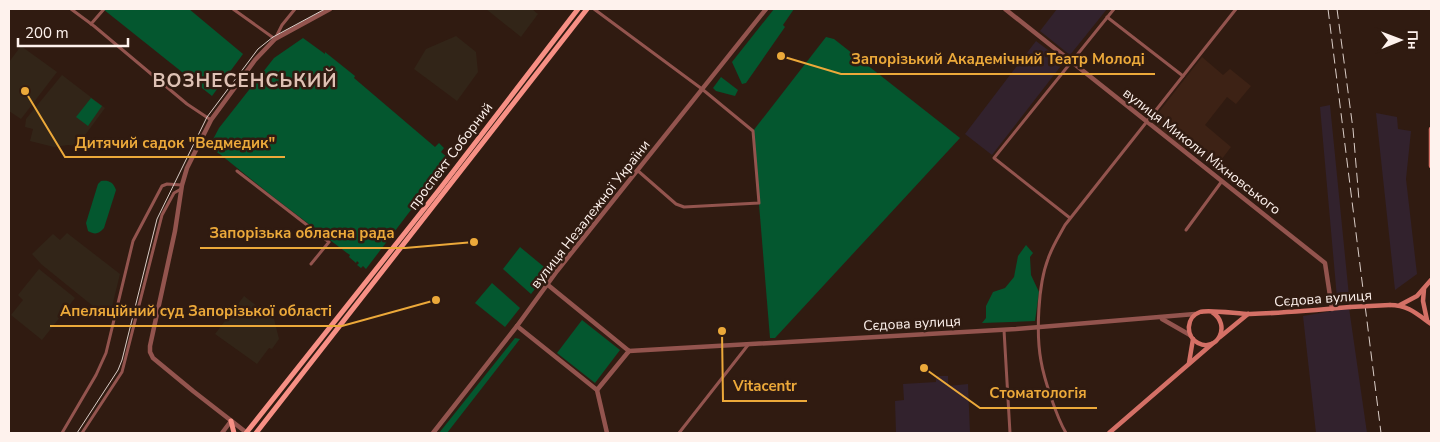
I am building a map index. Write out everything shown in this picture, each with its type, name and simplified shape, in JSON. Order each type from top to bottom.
[{"type":"main road","name":"проспект Соборний","points":[[246,433],[578,9]]},
{"type":"main road","name":"проспект Соборний","points":[[256,433],[587,9]]},
{"type":"main road","points":[[1431,129],[1431,166]]},
{"type":"main road","points":[[436,192],[446,189]]},
{"type":"main road","points":[[368,278],[374,283]]},
{"type":"main road","points":[[1400,305],[1424,289],[1431,279]]},
{"type":"main road","points":[[1424,289],[1423,301],[1429,322]]},
{"type":"main road","name":"Сєдова вулиця","points":[[1212,312],[1248,314],[1400,305],[1417,312],[1429,322]]},
{"type":"main road","points":[[1188,363],[1192,337],[1189,324],[1195,314],[1206,311],[1212,312],[1220,320],[1222,331],[1215,342],[1202,344],[1192,337]]},
{"type":"main road","points":[[1109,433],[1188,363],[1248,314]]},
{"type":"main road","points":[[231,421],[234,433]]},
{"type":"street","points":[[71,9],[187,104],[211,120]]},
{"type":"street","points":[[90,24],[104,9]]},
{"type":"street","points":[[233,9],[275,39]]},
{"type":"street","points":[[246,433],[153,358],[150,346],[175,231],[181,187],[187,168],[211,120],[256,60],[275,39],[282,25],[294,9]]},
{"type":"street","points":[[275,39],[330,9]]},
{"type":"street","points":[[594,9],[702,89],[753,131],[759,203],[684,207],[676,204],[637,170]]},
{"type":"street","name":"вулиця Незалежної України","points":[[433,433],[517,326],[557,271],[766,9]]},
{"type":"street","name":"вулиця Миколи Міхновського","points":[[1005,9],[1325,263],[1332,309]]},
{"type":"street","points":[[1070,218],[994,158],[1114,9]]},
{"type":"street","points":[[1066,433],[1057,412],[1041,362],[1038,327],[1042,281],[1048,260],[1070,218],[1236,9]]},
{"type":"street","points":[[1108,17],[1183,76]]},
{"type":"street","points":[[237,171],[329,242],[311,264]]},
{"type":"street","points":[[1186,230],[1222,181]]},
{"type":"street","points":[[62,433],[96,376],[106,353],[133,241],[162,186],[167,184],[181,187]]},
{"type":"street","points":[[82,433],[122,372],[162,215],[174,193],[181,187]]},
{"type":"street","points":[[548,285],[630,351],[597,390]]},
{"type":"street","name":"Сєдова вулиця","points":[[630,351],[1004,330],[1195,314]]},
{"type":"street","points":[[1160,318],[1192,337]]},
{"type":"street","points":[[517,326],[597,390],[607,433]]},
{"type":"street","points":[[1004,330],[1010,433]]},
{"type":"street","points":[[679,433],[748,344]]},
{"type":"street","points":[[222,433],[231,421]]},
{"type":"shaded area","points":[[486,9],[532,9],[538,14],[521,37]]},
{"type":"shaded area","points":[[1057,9],[1107,9],[1070,55],[1040,31]]},
{"type":"shaded area","points":[[456,36],[476,52],[478,72],[457,101],[414,69],[426,49]]},
{"type":"shaded area","points":[[1036,41],[1064,62],[992,155],[965,134]]},
{"type":"shaded area","points":[[21,46],[57,72],[21,119],[9,111],[9,62]]},
{"type":"shaded area","points":[[1202,57],[1223,75],[1230,69],[1251,86],[1236,104],[1227,97],[1205,125],[1231,147],[1218,164],[1191,142],[1185,149],[1151,122]]},
{"type":"shaded area","points":[[62,75],[105,108],[77,146],[54,147],[30,141],[33,129],[25,127],[26,119]]},
{"type":"shaded area","points":[[1330,105],[1349,296],[1337,298],[1320,107]]},
{"type":"shaded area","points":[[1376,113],[1397,117],[1398,129],[1411,131],[1406,179],[1417,274],[1395,290]]},
{"type":"shaded area","points":[[67,233],[120,274],[109,319],[41,264],[32,254],[53,234],[60,240]]},
{"type":"shaded area","points":[[39,269],[75,298],[42,340],[11,315],[23,300],[18,295]]},
{"type":"shaded area","points":[[244,296],[274,319],[279,339],[272,349],[269,348],[257,364],[215,334]]},
{"type":"shaded area","points":[[1349,308],[1367,433],[1316,433],[1303,316]]},
{"type":"shaded area","points":[[936,376],[948,376],[948,386],[968,384],[970,433],[896,433],[895,401],[904,400],[903,384],[936,382]]},
{"type":"green space","points":[[103,9],[189,9],[243,54],[212,96]]},
{"type":"green space","points":[[774,9],[794,9],[783,25],[785,27],[746,83],[742,84],[732,62]]},
{"type":"green space","points":[[826,37],[834,39],[960,138],[775,338],[770,338],[753,131]]},
{"type":"green space","points":[[303,38],[325,54],[325,52],[355,76],[354,78],[435,147],[439,143],[444,148],[441,152],[448,158],[439,172],[440,177],[433,181],[366,269],[363,266],[361,268],[357,265],[359,263],[357,261],[356,263],[349,257],[350,255],[209,147],[219,128],[274,58]]},
{"type":"green space","points":[[721,77],[738,90],[735,96],[716,91],[713,88]]},
{"type":"green space","points":[[91,98],[102,106],[88,126],[76,117]]},
{"type":"green space","points":[[101,181],[110,182],[116,190],[104,228],[99,233],[93,233],[88,231],[86,223],[98,184]]},
{"type":"green space","points":[[1026,245],[1033,253],[1030,257],[1031,275],[1039,292],[1035,321],[982,323],[986,318],[986,306],[993,292],[1005,288],[1014,277],[1018,256]]},
{"type":"green space","points":[[520,247],[549,271],[531,294],[503,269]]},
{"type":"green space","points":[[492,283],[520,308],[505,327],[475,303]]},
{"type":"green space","points":[[582,320],[620,350],[595,383],[557,353]]},
{"type":"green space","points":[[515,338],[520,339],[447,433],[439,433]]},
{"type":"tram line","points":[[77,433],[118,370],[157,219],[207,117],[258,49],[273,37],[325,9]]},
{"type":"railway","points":[[1328,9],[1381,433]]},
{"type":"railway","points":[[1337,9],[1353,129],[1359,200]]},
{"type":"place","name":"Запорізький Академічний Театр Молоді","points":[[781,56]]},
{"type":"place","name":"Дитячий садок \"Ведмедик\"","points":[[25,91]]},
{"type":"place","name":"Запорізька обласна рада","points":[[474,242]]},
{"type":"place","name":"Апеляційний суд Запорізької області","points":[[436,300]]},
{"type":"place","name":"Vitacentr","points":[[722,331]]},
{"type":"place","name":"Стоматологія","points":[[924,368]]},
{"type":"district","name":"ВОЗНЕСЕНСЬКИЙ","points":[[245,80]]}]
